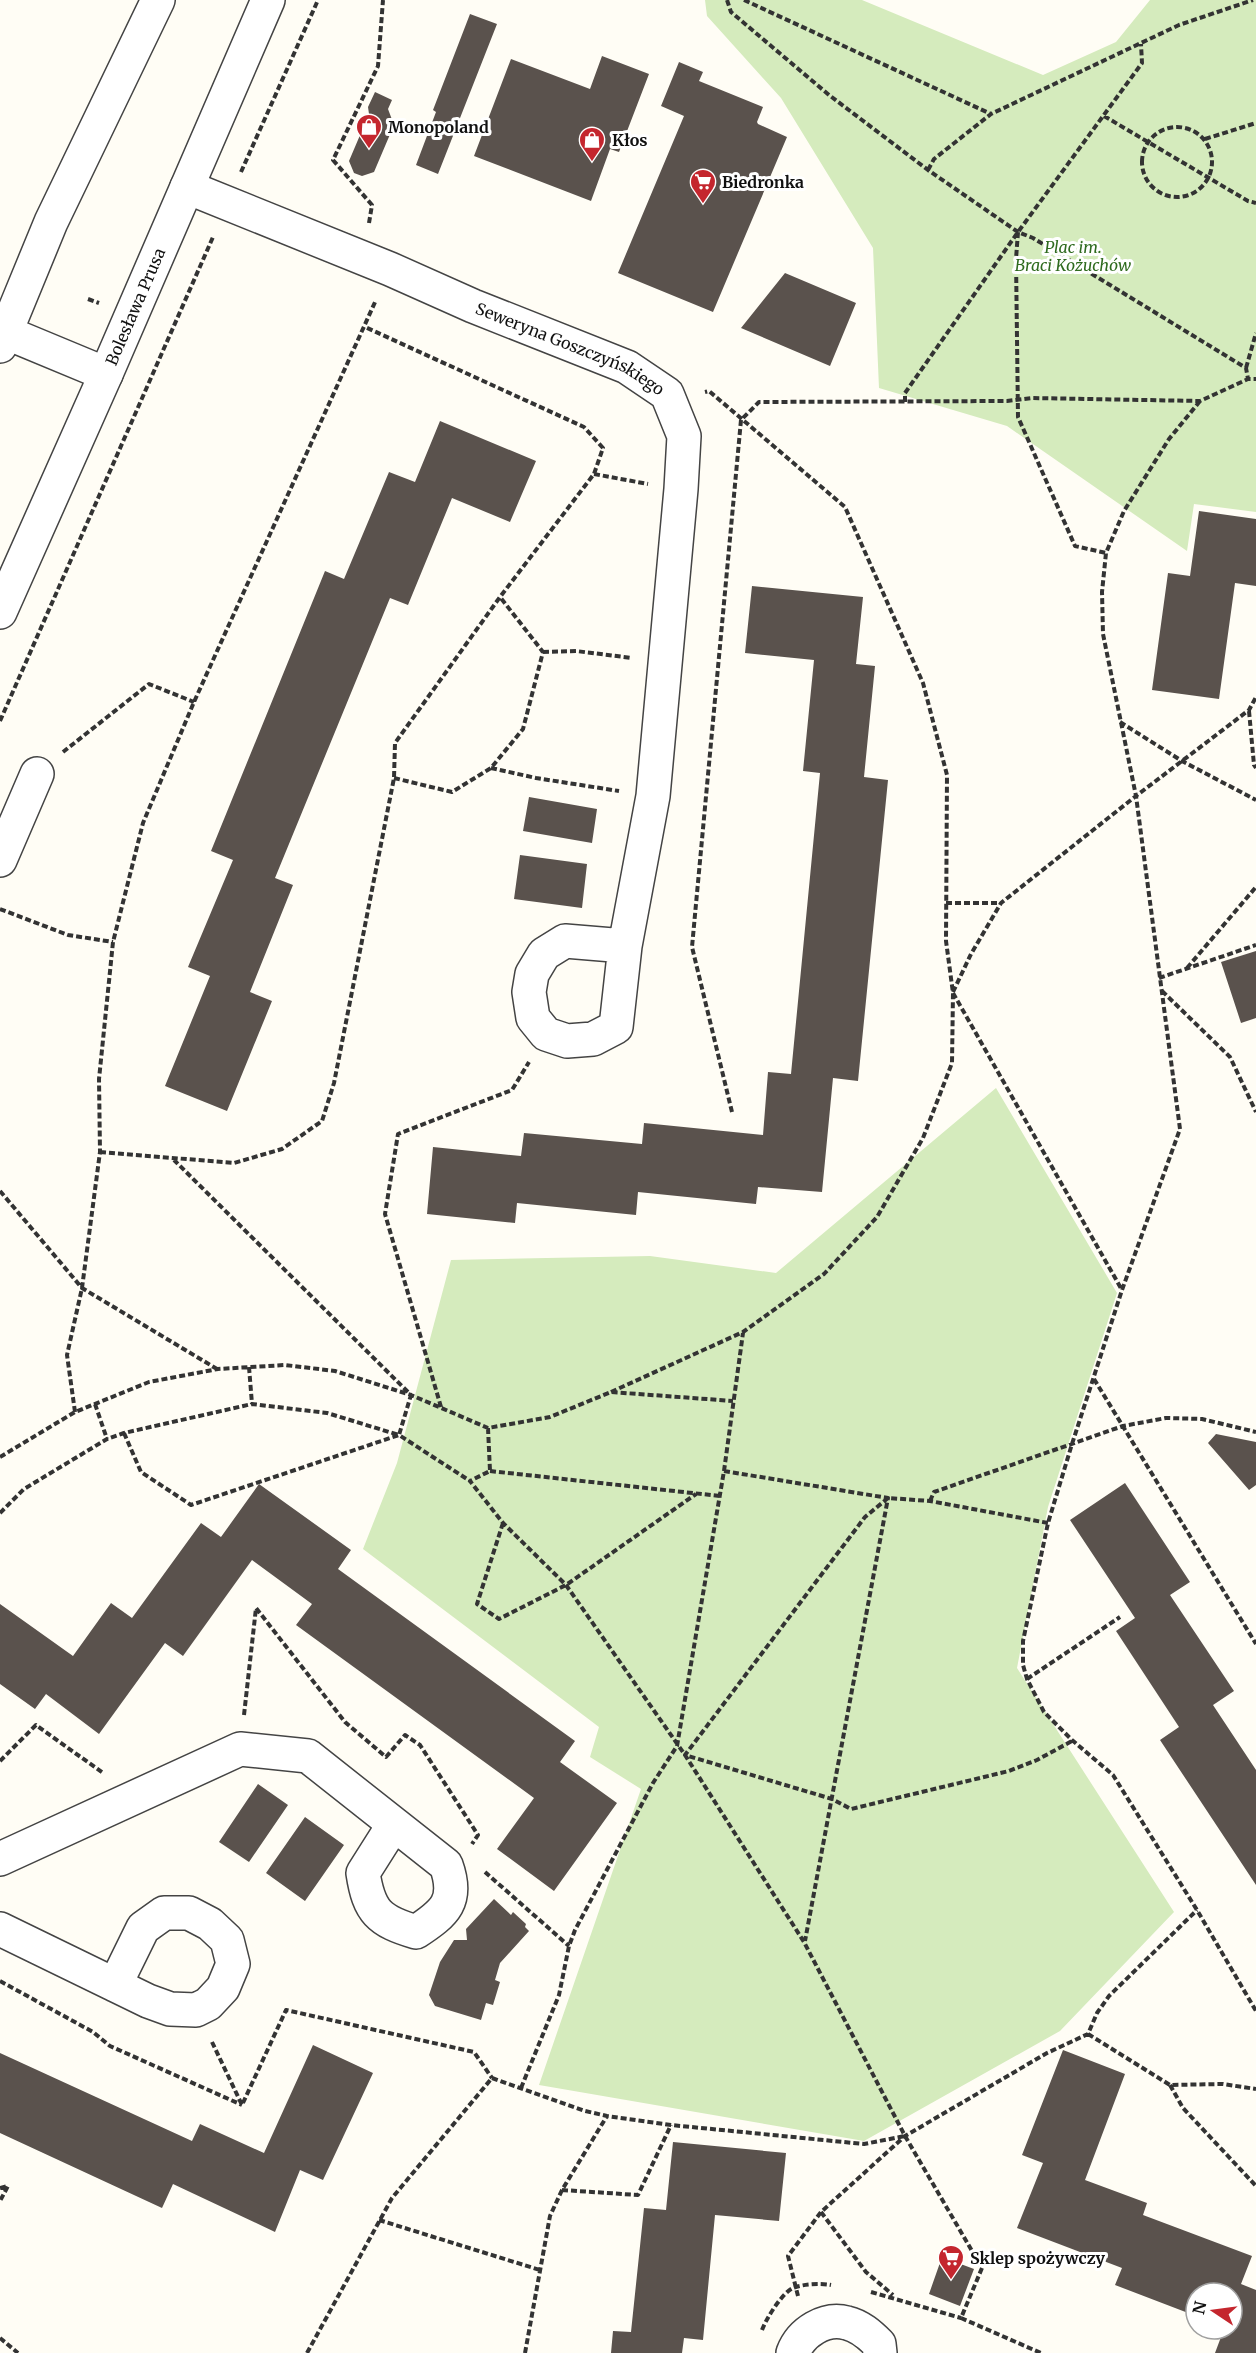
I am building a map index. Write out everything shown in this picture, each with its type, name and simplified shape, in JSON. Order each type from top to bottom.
[{"type":"street","points":[[106,374],[2,336],[51,222],[158,0]]},
{"type":"street","name":"Bolesława Prusa","points":[[0,612],[268,0]]},
{"type":"street","name":"Seweryna Goszczyńskiego","points":[[187,187],[377,264],[473,306],[627,367],[667,394],[684,436],[681,489],[652,796],[625,946],[616,1027],[592,1039],[567,1041],[546,1034]]},
{"type":"street","points":[[0,860],[37,774]]},
{"type":"street","points":[[546,1034],[533,1018],[529,992],[532,974],[544,954],[565,941],[625,946]]},
{"type":"street","points":[[0,1859],[240,1749],[308,1756],[394,1824]]},
{"type":"street","points":[[0,1929],[148,2001],[170,2009],[196,2010],[208,2004],[223,1988],[233,1964],[227,1940],[210,1924],[189,1913],[164,1913],[143,1928],[116,1985]]},
{"type":"street","points":[[794,2353],[807,2333],[826,2322],[847,2323],[868,2332],[879,2344],[880,2353]]},
{"type":"path","points":[[0,721],[318,0]]},
{"type":"path","points":[[75,1412],[67,1355],[82,1288],[100,1152],[99,1079],[113,942],[144,823],[194,702],[365,327],[377,264],[372,205],[333,160],[378,66],[383,0]]},
{"type":"path","points":[[727,0],[731,12],[829,94],[928,170],[1018,232],[1033,238],[1246,368]]},
{"type":"path","points":[[744,0],[991,114]]},
{"type":"path","points":[[928,170],[934,159],[991,114],[1179,25],[1253,0]]},
{"type":"path","points":[[904,402],[904,393],[1142,63],[1141,44]]},
{"type":"path","points":[[1104,116],[1256,203]]},
{"type":"path","points":[[1205,139],[1256,123]]},
{"type":"path","points":[[1175,126],[1191,129],[1205,139],[1213,158],[1209,178],[1198,190],[1183,197],[1167,196],[1152,188],[1144,174],[1142,158],[1146,142],[1159,130],[1175,126]]},
{"type":"path","points":[[1018,232],[1016,259],[1018,417],[1075,546],[1106,553]]},
{"type":"path","points":[[100,1152],[234,1163],[282,1149],[322,1121],[334,1083],[394,778],[395,743],[500,597],[594,474],[603,448],[584,427],[365,327]]},
{"type":"path","points":[[1248,380],[1246,368],[1256,333]]},
{"type":"path","points":[[732,1112],[692,947],[741,420],[759,402],[904,402],[1032,398],[1200,401],[1248,380],[1256,379]]},
{"type":"path","points":[[1200,401],[1169,439],[1124,511],[1106,553],[1102,592],[1103,634],[1136,796],[1180,1129],[1122,1290],[1048,1523],[1023,1641],[1023,1665],[1027,1679],[1044,1712],[1113,1775],[1197,1910],[1256,2011]]},
{"type":"path","points":[[0,1457],[75,1412],[149,1382],[218,1369],[285,1365],[335,1371],[411,1395],[488,1428],[550,1417],[743,1332],[824,1274],[877,1217],[923,1138],[952,1063],[953,993],[946,941],[946,775],[923,682],[845,507],[741,420]]},
{"type":"path","points":[[594,474],[637,483]]},
{"type":"path","points":[[500,597],[543,652]]},
{"type":"path","points":[[543,652],[576,651],[614,657]]},
{"type":"path","points":[[394,778],[452,792],[491,768],[524,729],[543,652]]},
{"type":"path","points":[[37,774],[149,684],[194,702]]},
{"type":"path","points":[[953,993],[971,954],[1001,903],[1249,710],[1256,697]]},
{"type":"path","points":[[1249,710],[1256,768]]},
{"type":"path","points":[[1119,721],[1182,761],[1256,800]]},
{"type":"path","points":[[491,768],[536,778],[652,796]]},
{"type":"path","points":[[1186,968],[1256,887]]},
{"type":"path","points":[[946,903],[1001,903]]},
{"type":"path","points":[[0,909],[68,935],[113,942]]},
{"type":"path","points":[[1159,978],[1256,945]]},
{"type":"path","points":[[1161,990],[1230,1057],[1256,1112]]},
{"type":"path","points":[[953,993],[1122,1290]]},
{"type":"path","points":[[441,1407],[385,1214],[398,1134],[512,1090],[546,1034]]},
{"type":"path","points":[[173,1158],[411,1395]]},
{"type":"path","points":[[0,1191],[82,1288],[218,1369]]},
{"type":"path","points":[[521,2088],[560,1995],[575,1930],[653,1783],[677,1746],[724,1471],[743,1332]]},
{"type":"path","points":[[249,1367],[252,1404]]},
{"type":"path","points":[[1094,1379],[1256,1644]]},
{"type":"path","points":[[611,1392],[733,1401]]},
{"type":"path","points":[[399,1435],[411,1395]]},
{"type":"path","points":[[95,1404],[107,1439]]},
{"type":"path","points":[[0,1513],[24,1490],[107,1439],[124,1432],[252,1404],[327,1413],[399,1435],[470,1481],[503,1523],[566,1585],[685,1755],[804,1942],[905,2136],[982,2268],[961,2318],[1041,2353]]},
{"type":"path","points":[[930,1501],[934,1492],[1123,1426],[1166,1418],[1194,1419],[1256,1432]]},
{"type":"path","points":[[488,1428],[490,1471]]},
{"type":"path","points":[[124,1432],[141,1472],[191,1505],[399,1435]]},
{"type":"path","points":[[470,1481],[490,1471],[720,1496]]},
{"type":"path","points":[[724,1471],[888,1498],[930,1501],[1048,1523]]},
{"type":"path","points":[[503,1523],[477,1604],[499,1619],[566,1585],[696,1494]]},
{"type":"path","points":[[685,1755],[865,1517],[888,1498]]},
{"type":"path","points":[[804,1942],[888,1498]]},
{"type":"path","points":[[240,1749],[256,1608],[345,1722],[386,1757],[405,1735],[420,1744],[478,1835],[466,1853]]},
{"type":"path","points":[[1027,1679],[1120,1617]]},
{"type":"path","points":[[0,1761],[36,1725],[114,1781],[123,1803]]},
{"type":"path","points":[[685,1755],[832,1799],[851,1809],[1009,1771],[1037,1760],[1072,1740]]},
{"type":"path","points":[[483,1870],[570,1947]]},
{"type":"path","points":[[815,2328],[800,2300],[788,2256],[821,2212],[905,2136],[1047,2054],[1088,2034],[1097,2013],[1109,1996],[1197,1910]]},
{"type":"path","points":[[0,1981],[93,2031],[110,2046],[242,2105]]},
{"type":"path","points":[[196,2010],[242,2105]]},
{"type":"path","points":[[242,2105],[286,2010],[474,2052],[492,2078],[585,2111],[607,2116],[671,2125],[864,2144],[905,2136]]},
{"type":"path","points":[[1088,2034],[1170,2085],[1183,2108],[1256,2186]]},
{"type":"path","points":[[308,2353],[392,2198],[492,2078]]},
{"type":"path","points":[[1170,2085],[1223,2084],[1256,2089]]},
{"type":"path","points":[[525,2353],[550,2216],[562,2190],[607,2116]]},
{"type":"path","points":[[562,2190],[638,2194],[671,2125]]},
{"type":"path","points":[[0,2188],[8,2186],[0,2201]]},
{"type":"path","points":[[821,2212],[866,2272],[896,2298]]},
{"type":"path","points":[[380,2220],[540,2270]]},
{"type":"path","points":[[0,2338],[18,2353]]},
{"type":"green space","name":"Plac im. Braci Kożuchów","points":[[705,0],[862,0],[1043,75],[1116,42],[1150,0],[1256,0],[1256,512],[1194,504],[1187,551],[1007,426],[879,388],[873,248],[781,98],[707,16]]},
{"type":"green space","points":[[996,1088],[1117,1293],[1048,1507],[1017,1668],[1174,1912],[1060,2031],[864,2141],[539,2085],[641,1789],[590,1757],[599,1727],[363,1549],[397,1463],[451,1260],[650,1256],[776,1273]]},
{"type":"building","points":[[470,14],[497,24],[438,174],[416,165],[436,112],[433,110]]},
{"type":"building","points":[[602,56],[649,74],[619,152],[610,149],[591,201],[474,156],[511,59],[590,89]]},
{"type":"building","name":"Biedronka","points":[[679,62],[703,72],[699,81],[763,107],[758,124],[787,137],[713,312],[618,273],[684,116],[661,106]]},
{"type":"building","points":[[375,92],[392,100],[388,109],[394,125],[374,172],[362,176],[354,173],[349,161],[369,114],[368,107]]},
{"type":"building","points":[[785,273],[856,303],[830,366],[741,328]]},
{"type":"building","points":[[440,421],[536,461],[510,522],[452,498],[408,605],[390,598],[275,878],[293,885],[250,992],[272,1001],[227,1111],[165,1086],[210,976],[188,967],[233,860],[211,851],[325,571],[344,579],[389,472],[415,482]]},
{"type":"building","points":[[1199,511],[1256,519],[1256,586],[1235,583],[1219,699],[1152,690],[1168,573],[1190,576]]},
{"type":"building","points":[[752,586],[863,597],[856,664],[875,666],[864,777],[888,780],[858,1081],[833,1078],[822,1192],[758,1187],[756,1204],[638,1192],[636,1215],[517,1203],[515,1223],[427,1214],[433,1147],[521,1156],[524,1133],[642,1144],[644,1123],[763,1135],[768,1072],[791,1074],[820,773],[803,771],[814,660],[745,653]]},
{"type":"building","points":[[529,797],[597,809],[592,843],[523,831]]},
{"type":"building","points":[[520,855],[587,864],[582,908],[514,899]]},
{"type":"building","points":[[1256,951],[1256,1018],[1241,1023],[1221,962]]},
{"type":"building","points":[[1216,1434],[1256,1442],[1256,1485],[1249,1490],[1208,1443]]},
{"type":"building","points":[[1125,1483],[1190,1582],[1170,1595],[1234,1691],[1213,1705],[1256,1770],[1256,1885],[1160,1740],[1179,1727],[1116,1631],[1135,1618],[1070,1520]]},
{"type":"building","points":[[259,1484],[351,1550],[338,1569],[575,1741],[560,1762],[617,1803],[554,1891],[497,1849],[534,1798],[296,1625],[312,1604],[252,1560],[183,1656],[165,1643],[99,1734],[46,1694],[35,1709],[0,1684],[0,1604],[73,1656],[111,1603],[132,1618],[201,1523],[221,1537]]},
{"type":"building","points":[[258,1784],[288,1805],[249,1862],[219,1842]]},
{"type":"building","points":[[305,1817],[344,1845],[305,1901],[266,1873]]},
{"type":"building","points":[[494,1899],[511,1915],[513,1912],[526,1924],[525,1927],[529,1931],[500,1963],[495,1980],[500,1982],[493,2005],[486,2003],[481,2020],[435,2006],[429,1995],[440,1962],[454,1940],[467,1940],[466,1929]]},
{"type":"building","points":[[313,2045],[373,2073],[323,2180],[300,2170],[275,2232],[173,2184],[162,2208],[0,2133],[0,2053],[192,2141],[200,2124],[264,2153]]},
{"type":"building","points":[[1063,2050],[1125,2074],[1085,2180],[1147,2203],[1143,2215],[1252,2256],[1242,2281],[1184,2281],[1184,2311],[1115,2285],[1122,2268],[1017,2228],[1043,2163],[1022,2155]]},
{"type":"building","points":[[673,2142],[786,2153],[779,2221],[715,2215],[703,2340],[684,2338],[682,2353],[611,2353],[613,2331],[631,2332],[644,2208],[666,2210]]},
{"type":"building","name":"Sklep spożywczy","points":[[942,2257],[974,2269],[960,2306],[929,2294]]},
{"type":"building","points":[[1244,2285],[1256,2290],[1256,2353],[1215,2353],[1220,2341],[1244,2341]]},
{"type":"place","name":"Monopoland","points":[[369,150]]},
{"type":"place","name":"Kłos","points":[[592,163]]},
{"type":"place","name":"Biedronka","points":[[703,205]]},
{"type":"place","name":"Sklep spożywczy","points":[[951,2281]]}]
